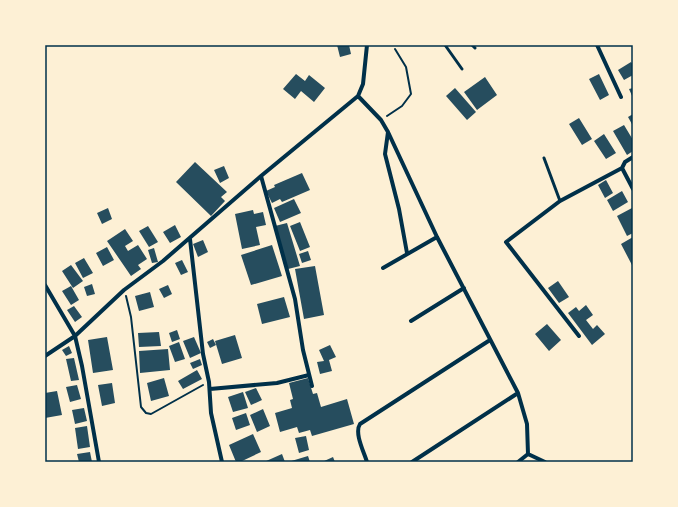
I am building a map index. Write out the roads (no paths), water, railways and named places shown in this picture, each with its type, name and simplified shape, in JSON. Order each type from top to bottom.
[{"type":"street","points":[[45,356],[75,336],[124,290],[190,240],[261,176],[358,96],[363,84],[367,45]]},
{"type":"street","points":[[597,45],[621,96]]},
{"type":"street","points":[[358,96],[381,120],[388,132],[437,237],[518,393],[527,424],[528,454]]},
{"type":"street","points":[[388,132],[385,154],[399,209],[407,253]]},
{"type":"street","points":[[578,336],[506,242],[560,201],[622,168],[625,162],[633,157]]},
{"type":"street","points":[[622,168],[633,189]]},
{"type":"street","points":[[261,176],[295,299],[312,386]]},
{"type":"street","points":[[383,268],[437,237]]},
{"type":"street","points":[[190,240],[203,354],[210,389],[211,413],[222,462]]},
{"type":"street","points":[[45,285],[75,336],[82,366],[99,462]]},
{"type":"street","points":[[412,321],[464,288]]},
{"type":"street","points":[[367,462],[358,431],[360,424],[490,340]]},
{"type":"street","points":[[210,389],[277,383],[309,375]]},
{"type":"street","points":[[412,462],[518,393]]},
{"type":"street","points":[[518,462],[528,454]]},
{"type":"street","points":[[528,454],[545,462]]},
{"type":"lane","points":[[445,45],[462,69]]},
{"type":"lane","points":[[472,45],[475,48]]},
{"type":"lane","points":[[544,158],[560,201]]}]
